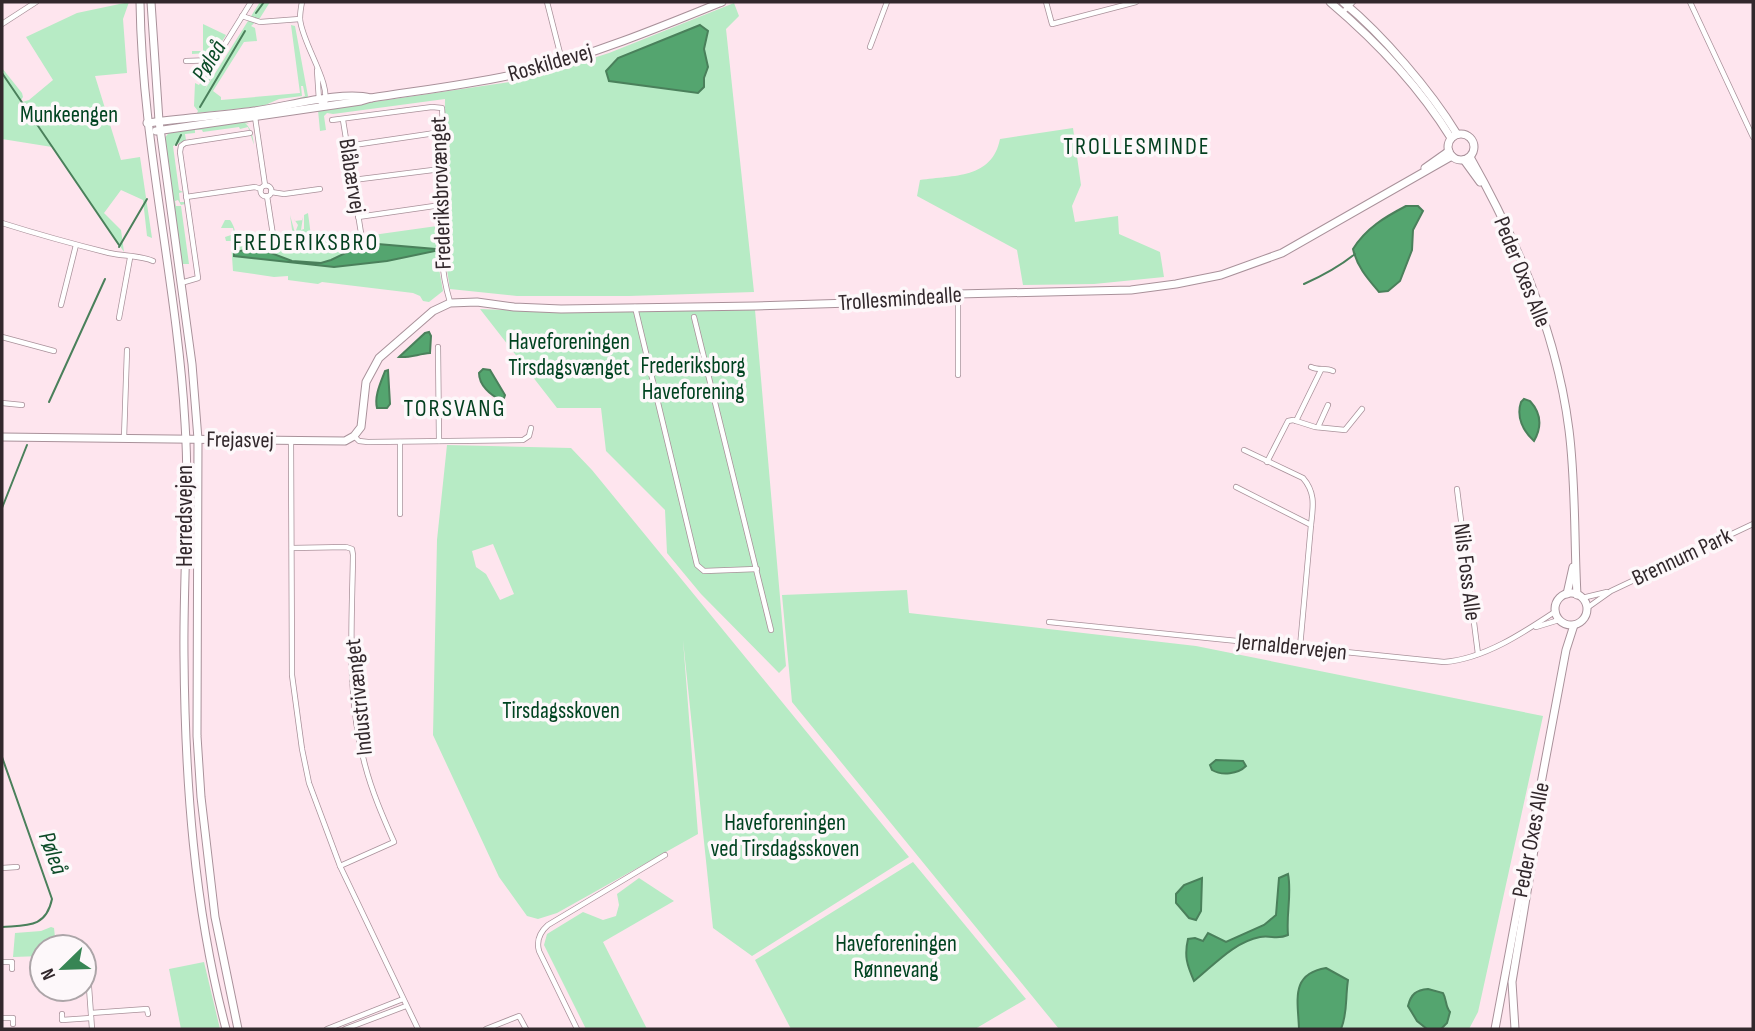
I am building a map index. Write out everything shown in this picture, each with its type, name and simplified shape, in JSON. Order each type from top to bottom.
[{"type":"street","points":[[2,24],[36,2]]},
{"type":"street","name":"Herredsvejen","points":[[140,2],[148,132],[181,356],[186,439],[184,656],[189,798],[202,910],[226,1029]]},
{"type":"street","name":"Herredsvejen","points":[[151,2],[160,131],[192,363],[198,439],[197,736],[201,797],[215,917],[238,1029]]},
{"type":"street","points":[[186,61],[215,60],[251,2]]},
{"type":"street","points":[[302,2],[300,19],[317,70],[323,102]]},
{"type":"street","points":[[547,2],[562,61]]},
{"type":"street","name":"Roskildevej","points":[[148,132],[361,95],[371,98],[486,80],[562,61],[640,35],[722,2]]},
{"type":"street","points":[[870,47],[887,2]]},
{"type":"street","points":[[1046,2],[1052,24],[1136,2]]},
{"type":"street","points":[[1330,2],[1347,6],[1387,46],[1424,89],[1454,136],[1450,154],[1467,158],[1474,150],[1471,138],[1465,134],[1454,136]]},
{"type":"street","points":[[1690,2],[1753,137]]},
{"type":"street","points":[[242,16],[260,22],[300,19]]},
{"type":"street","name":"Frederiksbrovænget","points":[[332,120],[439,106],[442,109],[442,272],[450,303]]},
{"type":"street","points":[[255,115],[262,195],[320,189]]},
{"type":"street","name":"Roskildevej","points":[[147,123],[255,115]]},
{"type":"street","name":"Blåbærvej","points":[[343,119],[361,233]]},
{"type":"street","points":[[347,146],[442,132]]},
{"type":"street","points":[[181,283],[198,278],[180,152],[182,145],[250,133]]},
{"type":"street","name":"Trollesmindealle","points":[[450,303],[477,302],[561,309],[837,303],[958,294],[1131,290],[1221,275],[1255,264],[1299,244],[1450,154]]},
{"type":"street","name":"Peder Oxes Alle","points":[[1467,158],[1490,194],[1524,266],[1555,362],[1569,427],[1573,470],[1574,559],[1579,596]]},
{"type":"street","points":[[353,180],[441,169]]},
{"type":"street","points":[[186,197],[270,187],[273,235]]},
{"type":"street","points":[[358,217],[441,205]]},
{"type":"street","points":[[2,223],[76,245],[153,261]]},
{"type":"street","points":[[61,305],[76,245]]},
{"type":"street","points":[[120,318],[130,258]]},
{"type":"street","points":[[958,294],[958,375]]},
{"type":"street","points":[[354,436],[361,427],[366,382],[374,365],[385,352],[433,311],[450,303]]},
{"type":"street","points":[[635,307],[697,565],[704,571],[757,569]]},
{"type":"street","points":[[694,317],[771,630]]},
{"type":"street","points":[[2,337],[54,351]]},
{"type":"street","points":[[438,347],[439,441]]},
{"type":"street","points":[[124,438],[127,350]]},
{"type":"street","points":[[1311,367],[1333,371]]},
{"type":"street","points":[[1296,421],[1321,370]]},
{"type":"street","points":[[2,403],[22,405]]},
{"type":"street","points":[[1318,427],[1328,405]]},
{"type":"street","points":[[1267,462],[1287,422],[1296,421],[1345,430],[1362,409]]},
{"type":"street","name":"Frejasvej","points":[[2,437],[341,442],[354,436],[361,442],[523,440],[529,436],[531,428]]},
{"type":"street","points":[[291,441],[292,675],[309,783],[340,866],[418,1029]]},
{"type":"street","points":[[400,442],[400,514]]},
{"type":"street","points":[[1244,450],[1303,478],[1313,497],[1300,647]]},
{"type":"street","points":[[1236,487],[1311,525]]},
{"type":"street","name":"Nils Foss Alle","points":[[1457,489],[1478,654]]},
{"type":"street","name":"Brennum Park","points":[[1587,608],[1611,591],[1753,524]]},
{"type":"street","name":"Industrivænget","points":[[292,548],[346,547],[353,551],[351,660],[358,733],[373,791],[394,842],[340,866]]},
{"type":"street","name":"Peder Oxes Alle","points":[[1567,594],[1574,559]]},
{"type":"street","name":"Brennum Park","points":[[1579,596],[1611,591]]},
{"type":"street","points":[[1567,594],[1579,596],[1587,608],[1584,619],[1574,625],[1562,622],[1556,611],[1558,601],[1567,594]]},
{"type":"street","name":"Jernaldervejen","points":[[1049,622],[1444,662],[1478,654],[1529,629],[1556,611]]},
{"type":"street","name":"Peder Oxes Alle","points":[[1562,622],[1566,650]]},
{"type":"street","name":"Jernaldervejen","points":[[1529,629],[1562,622]]},
{"type":"street","name":"Peder Oxes Alle","points":[[1495,1029],[1566,650],[1574,625]]},
{"type":"street","points":[[1514,1029],[1512,982],[1533,857],[1537,814]]},
{"type":"street","points":[[577,1029],[539,951],[537,944],[541,931],[665,855]]},
{"type":"street","points":[[2,868],[17,867]]},
{"type":"street","points":[[2,962],[12,962],[12,969]]},
{"type":"street","points":[[327,1029],[403,999]]},
{"type":"street","points":[[90,1003],[92,1029]]},
{"type":"street","points":[[345,1029],[407,1006]]},
{"type":"street","points":[[62,1014],[62,1020],[147,1009],[148,1014]]},
{"type":"street","points":[[486,1029],[519,1016],[526,1029]]},
{"type":"street","points":[[2,1018],[13,1018],[13,1024]]},
{"type":"green space","name":"Munkeengen","points":[[129,2],[123,19],[127,73],[95,76],[121,160],[140,157],[152,238],[147,236],[143,200],[121,190],[104,213],[121,230],[124,252],[52,147],[2,139],[2,68],[22,93],[23,97],[19,103],[29,100],[53,80],[26,37],[77,13]]},
{"type":"green space","points":[[260,2],[270,2],[251,26],[255,28],[257,41],[244,42],[213,91],[221,100],[300,93],[291,25],[295,26],[308,96],[306,100],[294,100],[305,96],[301,86],[302,96],[279,99],[263,106],[197,113],[194,106],[195,83],[199,85],[205,75],[208,77],[215,65],[218,65],[204,91]]},
{"type":"green space","points":[[734,3],[739,16],[726,29],[754,292],[517,296],[450,289],[443,244],[445,99],[327,113],[324,116],[326,130],[320,131],[318,110],[524,80],[609,53]]},
{"type":"green space","points":[[203,24],[226,35],[215,53],[212,53],[215,55],[212,58],[207,53],[192,54],[192,51],[203,51]]},
{"type":"green space","points":[[245,121],[249,124],[245,123],[249,127],[254,145],[248,127],[239,127],[203,132],[195,130],[195,133],[185,134],[186,140],[173,146],[179,190],[183,192],[179,193],[180,202],[185,202],[181,205],[178,200],[175,201],[176,206],[181,206],[189,264],[181,264],[164,139],[170,131]]},
{"type":"green space","points":[[1073,128],[1081,185],[1072,206],[1075,222],[1118,216],[1119,234],[1160,252],[1164,277],[1094,284],[1023,285],[1017,250],[917,196],[920,180],[970,173],[989,162],[1000,139]]},
{"type":"green space","points":[[308,213],[311,236],[321,234],[323,242],[437,226],[438,263],[443,291],[429,302],[413,293],[322,282],[318,284],[288,280],[288,276],[274,277],[233,271],[231,241],[226,241],[225,237],[234,234],[233,228],[221,228],[225,220],[230,220],[233,225],[235,240],[246,238],[246,234],[270,231],[272,238],[293,237],[290,215],[295,233],[298,225],[295,221],[303,220],[301,230],[304,229],[304,215]]},
{"type":"green space","name":"Frederiksborg Haveforening","points":[[480,309],[558,312],[755,310],[786,666],[779,673],[701,594],[667,553],[665,510],[606,451],[601,408],[557,408]]},
{"type":"green space","name":"Tirsdagsskoven","points":[[447,445],[571,448],[592,470],[909,857],[752,956],[713,928],[683,640],[698,834],[557,913],[538,919],[527,916],[499,877],[433,735],[437,540]],"holes":[[[493,544],[514,594],[500,600],[486,574],[476,567],[472,551]]]},
{"type":"green space","points":[[907,590],[909,613],[1196,646],[1543,716],[1478,1012],[1469,1029],[1059,1029],[792,702],[782,595]]},
{"type":"green space","name":"Haveforeningen Rønnevang","points":[[913,862],[1026,999],[975,1029],[791,1029],[755,960]]},
{"type":"green space","points":[[639,878],[674,901],[603,942],[647,1029],[586,1029],[544,945],[547,934],[583,912],[603,920],[616,916],[619,905],[617,894]]},
{"type":"green space","points":[[51,927],[55,933],[28,933],[28,956],[13,957],[15,933],[41,931]]},
{"type":"green space","points":[[204,962],[220,1029],[181,1029],[169,969]]},
{"type":"shaded area","points":[[700,25],[708,31],[704,49],[708,67],[704,87],[698,93],[609,81],[606,71],[618,58]]},
{"type":"shaded area","points":[[1406,206],[1418,206],[1423,211],[1413,230],[1412,250],[1400,281],[1388,291],[1379,292],[1360,267],[1353,249],[1370,229]]},
{"type":"shaded area","points":[[366,243],[435,251],[387,261],[334,267],[234,256],[234,252],[258,248],[292,261],[321,263]]},
{"type":"shaded area","points":[[429,332],[431,336],[430,353],[399,357]]},
{"type":"shaded area","points":[[483,369],[490,370],[505,395],[501,400],[483,385],[479,373]]},
{"type":"shaded area","points":[[388,370],[390,404],[387,408],[377,408],[378,389],[385,371]]},
{"type":"shaded area","points":[[1524,399],[1530,401],[1538,415],[1539,425],[1534,441],[1520,418],[1521,402]]},
{"type":"shaded area","points":[[1216,760],[1243,761],[1246,766],[1234,772],[1220,773],[1212,770],[1210,765]]},
{"type":"shaded area","points":[[1288,874],[1288,935],[1260,937],[1242,944],[1194,981],[1187,960],[1188,939],[1203,941],[1208,933],[1226,942],[1264,925],[1276,915],[1279,878]]},
{"type":"shaded area","points":[[1202,878],[1201,911],[1196,920],[1189,918],[1176,903],[1176,894],[1184,885]]},
{"type":"shaded area","points":[[1326,968],[1348,980],[1346,1011],[1341,1029],[1299,1029],[1298,999],[1301,982],[1314,971]]},
{"type":"shaded area","points":[[1428,989],[1443,993],[1450,1012],[1447,1023],[1441,1029],[1427,1029],[1417,1021],[1408,1006],[1415,993]]},
{"type":"waterway","name":"Pøleå","points":[[256,13],[264,2]]},
{"type":"waterway","name":"Pøleå","points":[[200,107],[245,31]]},
{"type":"waterway","points":[[2,73],[119,245]]},
{"type":"waterway","name":"Pøleå","points":[[176,145],[181,135]]},
{"type":"waterway","name":"Pøleå","points":[[119,247],[147,199]]},
{"type":"waterway","points":[[1304,284],[1355,254]]},
{"type":"waterway","name":"Pøleå","points":[[49,402],[105,279]]},
{"type":"waterway","name":"Pøleå","points":[[2,508],[27,445]]},
{"type":"waterway","name":"Pøleå","points":[[2,757],[52,899],[40,920],[27,925],[2,927]]},
{"type":"district","name":"TROLLESMINDE","points":[[1137,146]]},
{"type":"district","name":"FREDERIKSBRO","points":[[306,242]]},
{"type":"district","name":"TORSVANG","points":[[455,408]]},
{"type":"park label","name":"Haveforeningen Tirsdagsvænget","points":[[569,355]]},
{"type":"park label","name":"Haveforeningen ved Tirsdagsskoven","points":[[785,836]]}]
